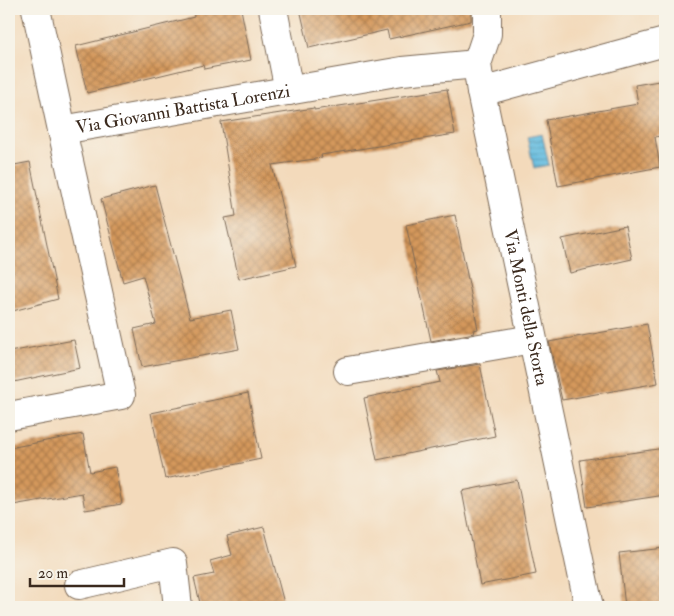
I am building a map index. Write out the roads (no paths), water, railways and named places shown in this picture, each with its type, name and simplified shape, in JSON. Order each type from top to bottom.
[{"type":"street","points":[[36,9],[62,130]]},
{"type":"street","points":[[273,9],[289,91]]},
{"type":"street","name":"Via Monti della Storta","points":[[487,9],[487,34],[477,64],[481,92],[589,607]]},
{"type":"street","points":[[481,92],[665,42]]},
{"type":"street","name":"Via Giovanni Battista Lorenzi","points":[[9,416],[121,396],[62,130],[402,71],[477,64]]},
{"type":"street","points":[[348,372],[532,339]]},
{"type":"street","points":[[79,585],[173,564],[178,607]]},
{"type":"water","points":[[542,134],[549,165],[534,168],[527,137]]}]
